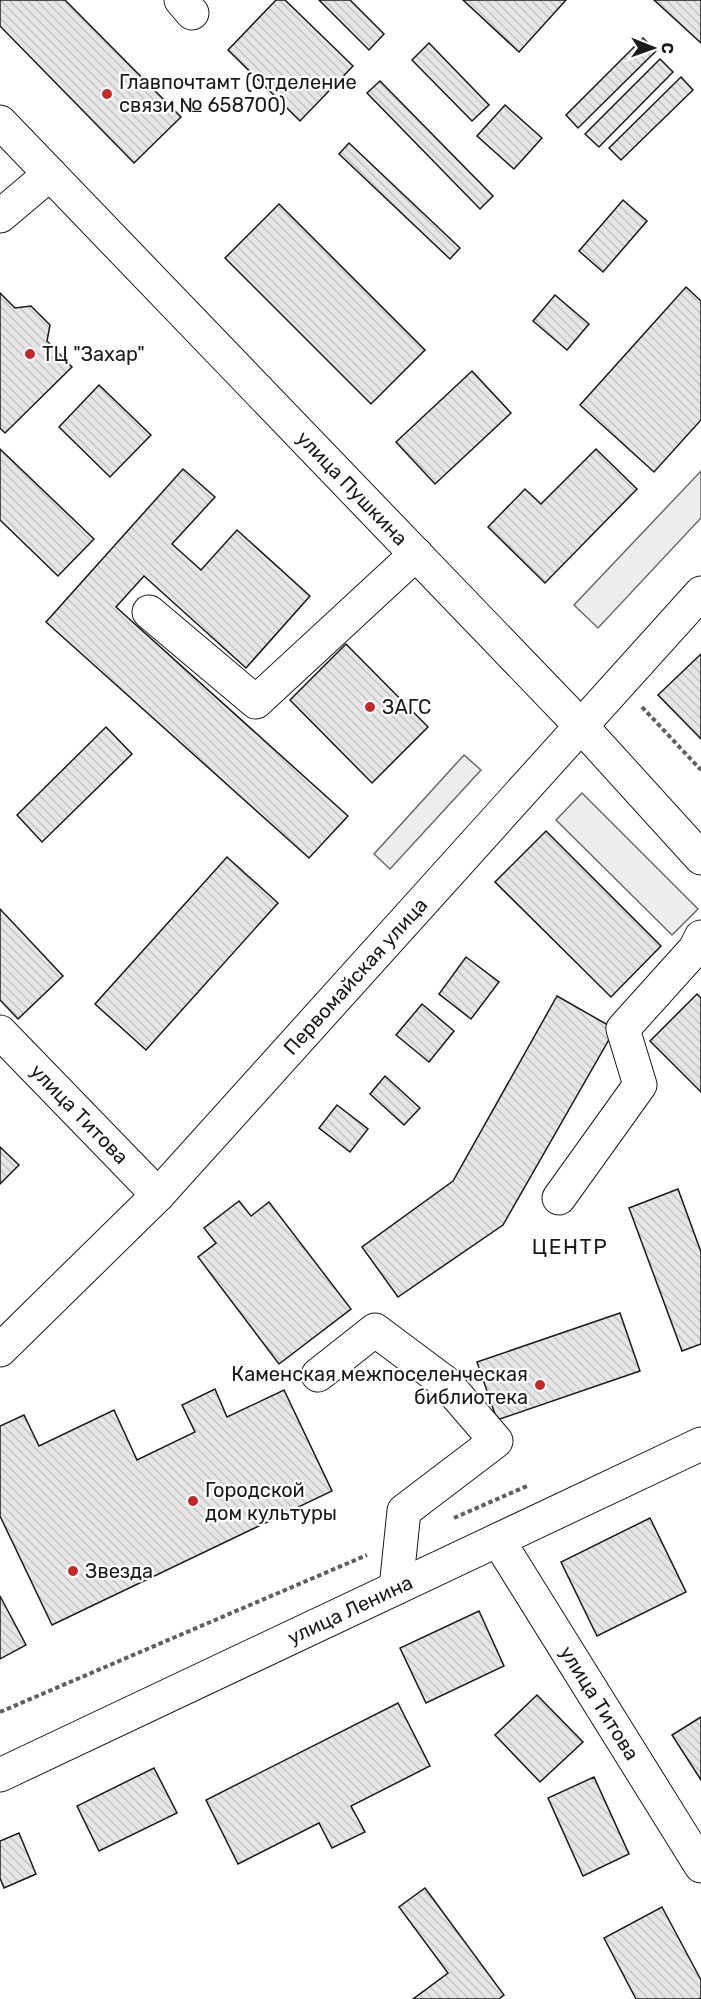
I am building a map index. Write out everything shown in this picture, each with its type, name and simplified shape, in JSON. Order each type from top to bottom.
[{"type":"street","name":"улица Пушкина","points":[[0,122],[582,727],[701,858]]},
{"type":"street","points":[[0,216],[50,174]]},
{"type":"street","points":[[149,612],[256,702],[416,554]]},
{"type":"street","name":"Первомайская улица","points":[[0,1350],[158,1195],[701,593]]},
{"type":"street","points":[[559,1198],[640,1085],[623,1029],[695,950],[701,937]]},
{"type":"street","name":"улица Титова","points":[[0,1032],[158,1195]]},
{"type":"street","points":[[318,1375],[375,1330],[446,1383],[496,1441],[404,1510],[396,1588]]},
{"type":"street","name":"улица Ленина","points":[[0,1775],[701,1444]]},
{"type":"street","name":"улица Титова","points":[[498,1540],[701,1866]]},
{"type":"path","points":[[621,684],[701,770]]},
{"type":"path","points":[[0,1712],[530,1485]]},
{"type":"shaded area","points":[[701,471],[701,518],[598,628],[574,605]]},
{"type":"shaded area","points":[[464,755],[481,770],[390,869],[374,854]]},
{"type":"shaded area","points":[[582,793],[698,909],[672,935],[556,820]]},
{"type":"building","points":[[0,0],[65,0],[181,117],[134,163],[0,26]]},
{"type":"building","points":[[276,0],[285,0],[353,66],[300,121],[228,50]]},
{"type":"building","points":[[319,0],[350,0],[384,34],[369,50]]},
{"type":"building","points":[[463,0],[566,0],[519,52]]},
{"type":"building","points":[[654,0],[701,0],[701,43]]},
{"type":"building","points":[[643,38],[656,51],[578,128],[566,115]]},
{"type":"building","points":[[429,43],[489,105],[472,121],[412,60]]},
{"type":"building","points":[[660,59],[673,72],[599,147],[585,134]]},
{"type":"building","points":[[681,77],[693,90],[621,160],[609,148]]},
{"type":"building","points":[[380,81],[493,196],[480,209],[367,93]]},
{"type":"building","points":[[505,105],[542,138],[514,169],[477,136]]},
{"type":"building","points":[[349,143],[460,248],[450,259],[339,154]]},
{"type":"building","points":[[623,200],[647,221],[603,272],[579,251]]},
{"type":"building","points":[[279,204],[425,350],[371,404],[225,258]]},
{"type":"building","points":[[686,287],[701,301],[701,420],[654,472],[580,405]]},
{"type":"building","name":"ТЦ \"Захар\"","points":[[0,293],[15,308],[31,306],[50,325],[47,341],[72,367],[5,433],[0,428]]},
{"type":"building","points":[[555,295],[589,324],[567,350],[533,321]]},
{"type":"building","points":[[472,371],[511,413],[435,484],[396,442]]},
{"type":"building","points":[[99,385],[151,435],[110,477],[59,427]]},
{"type":"building","points":[[0,449],[94,539],[58,576],[0,520]]},
{"type":"building","points":[[596,449],[637,489],[545,583],[488,527],[525,489],[541,504]]},
{"type":"building","points":[[183,469],[215,497],[172,544],[201,570],[237,530],[310,596],[246,668],[144,576],[116,607],[348,816],[309,858],[46,622]]},
{"type":"building","points":[[346,644],[428,727],[372,783],[290,700]]},
{"type":"building","points":[[701,654],[701,739],[658,695]]},
{"type":"building","points":[[106,727],[132,754],[42,842],[17,815]]},
{"type":"building","points":[[546,831],[661,946],[611,997],[495,882]]},
{"type":"building","points":[[227,857],[278,903],[146,1050],[95,1004]]},
{"type":"building","points":[[0,909],[63,976],[18,1019],[0,1000]]},
{"type":"building","points":[[466,957],[499,982],[471,1019],[439,994]]},
{"type":"building","points":[[697,994],[701,998],[701,1092],[650,1041]]},
{"type":"building","points":[[557,996],[615,1029],[503,1225],[398,1297],[362,1247],[453,1181]]},
{"type":"building","points":[[422,1004],[454,1031],[429,1062],[396,1035]]},
{"type":"building","points":[[385,1076],[420,1108],[404,1125],[370,1094]]},
{"type":"building","points":[[337,1105],[368,1129],[350,1152],[319,1128]]},
{"type":"building","points":[[0,1147],[19,1165],[0,1184]]},
{"type":"building","points":[[678,1189],[701,1252],[701,1344],[682,1351],[629,1208]]},
{"type":"building","points":[[239,1201],[251,1216],[269,1202],[351,1309],[279,1364],[198,1257],[216,1243],[204,1228]]},
{"type":"building","points":[[620,1313],[640,1371],[497,1420],[477,1362]]},
{"type":"building","points":[[215,1389],[227,1417],[284,1390],[332,1491],[52,1625],[0,1516],[0,1426],[24,1415],[39,1446],[114,1410],[137,1460],[195,1432],[182,1405]]},
{"type":"building","points":[[650,1518],[686,1592],[597,1636],[561,1562]]},
{"type":"building","points":[[0,1596],[26,1645],[0,1659]]},
{"type":"building","points":[[479,1611],[504,1666],[426,1703],[400,1648]]},
{"type":"building","points":[[537,1695],[583,1742],[540,1782],[495,1735]]},
{"type":"building","points":[[398,1703],[430,1766],[351,1806],[365,1832],[332,1848],[319,1823],[238,1864],[206,1800]]},
{"type":"building","points":[[701,1717],[701,1780],[672,1735]]},
{"type":"building","points":[[154,1768],[177,1813],[99,1851],[77,1806]]},
{"type":"building","points":[[594,1777],[629,1854],[583,1876],[548,1798]]},
{"type":"building","points":[[19,1833],[36,1874],[4,1888],[0,1878],[0,1841]]},
{"type":"building","points":[[425,1888],[504,1995],[499,1999],[413,1999],[448,1973],[399,1907]]},
{"type":"building","points":[[662,1907],[701,1980],[701,1998],[636,1999],[604,1938]]},
{"type":"place","name":"Главпочтамт (Отделение связи № 658700)","points":[[107,94]]},
{"type":"place","name":"ТЦ \"Захар\"","points":[[30,354]]},
{"type":"place","name":"ЗАГС","points":[[370,707]]},
{"type":"place","name":"Каменская межпоселенческая библиотека","points":[[540,1385]]},
{"type":"place","name":"Городской дом культуры","points":[[193,1501]]},
{"type":"place","name":"Звезда","points":[[73,1571]]},
{"type":"district","name":"ЦЕНТР","points":[[570,1247]]}]
